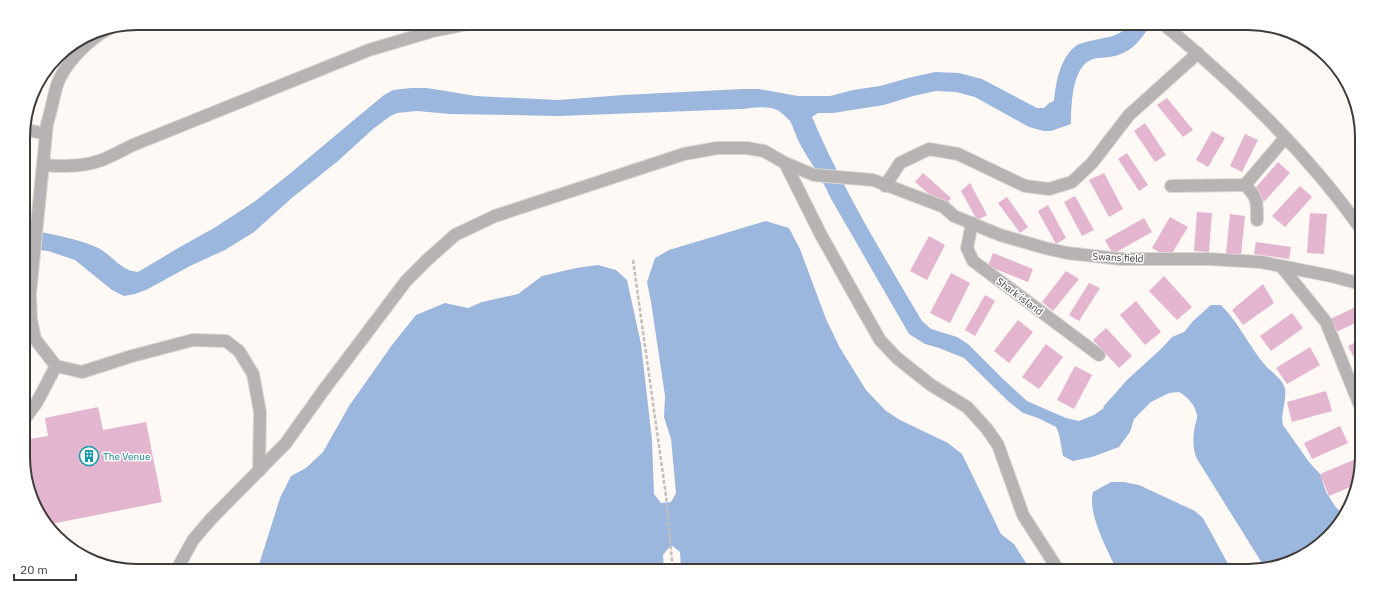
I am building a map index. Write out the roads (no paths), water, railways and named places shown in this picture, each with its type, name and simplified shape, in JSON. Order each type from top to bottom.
[{"type":"street","points":[[43,165],[63,167],[82,165],[102,160],[133,145],[369,50],[438,30]]},
{"type":"street","points":[[1170,30],[1198,53],[1266,118],[1339,197],[1355,220]]},
{"type":"street","points":[[30,294],[47,124],[52,110],[57,84],[71,61],[93,39]]},
{"type":"street","points":[[886,186],[900,164],[930,149],[958,154],[1025,186],[1049,189],[1072,182],[1092,163],[1129,115],[1198,53]]},
{"type":"street","points":[[30,131],[46,134]]},
{"type":"street","points":[[1245,185],[1285,138]]},
{"type":"street","name":"Swans field","points":[[180,564],[193,540],[211,519],[286,443],[328,384],[406,281],[455,235],[495,216],[684,154],[717,148],[747,148],[764,151],[785,163],[814,175],[873,180],[944,207],[954,216],[1000,235],[1066,253],[1121,258],[1208,259],[1261,262],[1355,282]]},
{"type":"street","points":[[785,163],[821,235],[880,340],[897,358],[931,385],[967,407],[987,429],[998,445],[1023,514],[1055,564]]},
{"type":"street","points":[[1171,186],[1245,185],[1257,200],[1257,220]]},
{"type":"street","name":"Shark island","points":[[972,223],[967,248],[973,261],[1099,355]]},
{"type":"street","points":[[1281,266],[1326,322],[1355,393]]},
{"type":"street","points":[[30,327],[35,338],[56,366],[82,372],[132,356],[192,340],[226,341],[239,351],[253,374],[260,412],[259,471]]},
{"type":"street","points":[[30,412],[37,402],[56,366]]},
{"type":"water","points":[[1124,30],[1147,30],[1135,45],[1124,53],[1094,59],[1083,66],[1076,80],[1071,108],[1071,124],[1051,131],[1044,131],[1029,127],[975,97],[956,92],[936,91],[884,105],[833,113],[818,113],[812,117],[836,170],[922,321],[931,329],[957,337],[968,344],[1027,401],[1066,418],[1079,421],[1094,415],[1104,408],[1103,407],[1127,380],[1172,337],[1184,332],[1193,321],[1211,305],[1221,305],[1233,319],[1265,365],[1284,385],[1285,398],[1282,416],[1283,425],[1309,462],[1320,474],[1326,492],[1340,512],[1324,533],[1308,546],[1283,558],[1262,563],[1197,459],[1193,442],[1197,417],[1196,412],[1191,402],[1179,392],[1169,393],[1151,402],[1134,419],[1130,432],[1119,447],[1092,457],[1073,461],[1063,456],[1059,434],[1056,427],[1038,418],[1023,413],[1009,402],[964,358],[925,344],[909,334],[800,144],[790,121],[775,109],[761,107],[559,116],[450,114],[417,111],[397,113],[373,129],[338,161],[293,197],[254,232],[225,250],[190,266],[146,290],[124,296],[112,290],[75,260],[48,251],[30,249],[30,230],[69,238],[96,247],[126,269],[138,272],[214,228],[254,202],[384,95],[393,90],[427,88],[476,96],[558,100],[742,89],[759,89],[798,96],[830,96],[853,90],[880,86],[935,72],[959,73],[982,79],[1037,108],[1044,108],[1049,103],[1054,101],[1060,70],[1071,50],[1079,44],[1110,37]]},
{"type":"water","points":[[766,221],[789,228],[800,249],[826,319],[840,348],[866,390],[886,411],[900,420],[948,443],[962,454],[1001,534],[1014,544],[1027,564],[681,564],[680,552],[671,545],[663,555],[664,564],[259,564],[280,498],[291,476],[306,468],[323,452],[349,406],[392,345],[416,315],[445,303],[468,308],[482,302],[518,294],[542,276],[576,268],[598,265],[616,270],[627,280],[641,344],[652,440],[654,494],[661,503],[671,502],[676,493],[671,439],[664,417],[665,396],[647,282],[655,258],[669,250]]},
{"type":"water","points":[[1111,482],[1124,482],[1139,485],[1195,511],[1203,518],[1228,564],[1114,564],[1099,532],[1093,511],[1093,492]]},
{"type":"place","name":"The Venue","points":[[89,456]]}]
